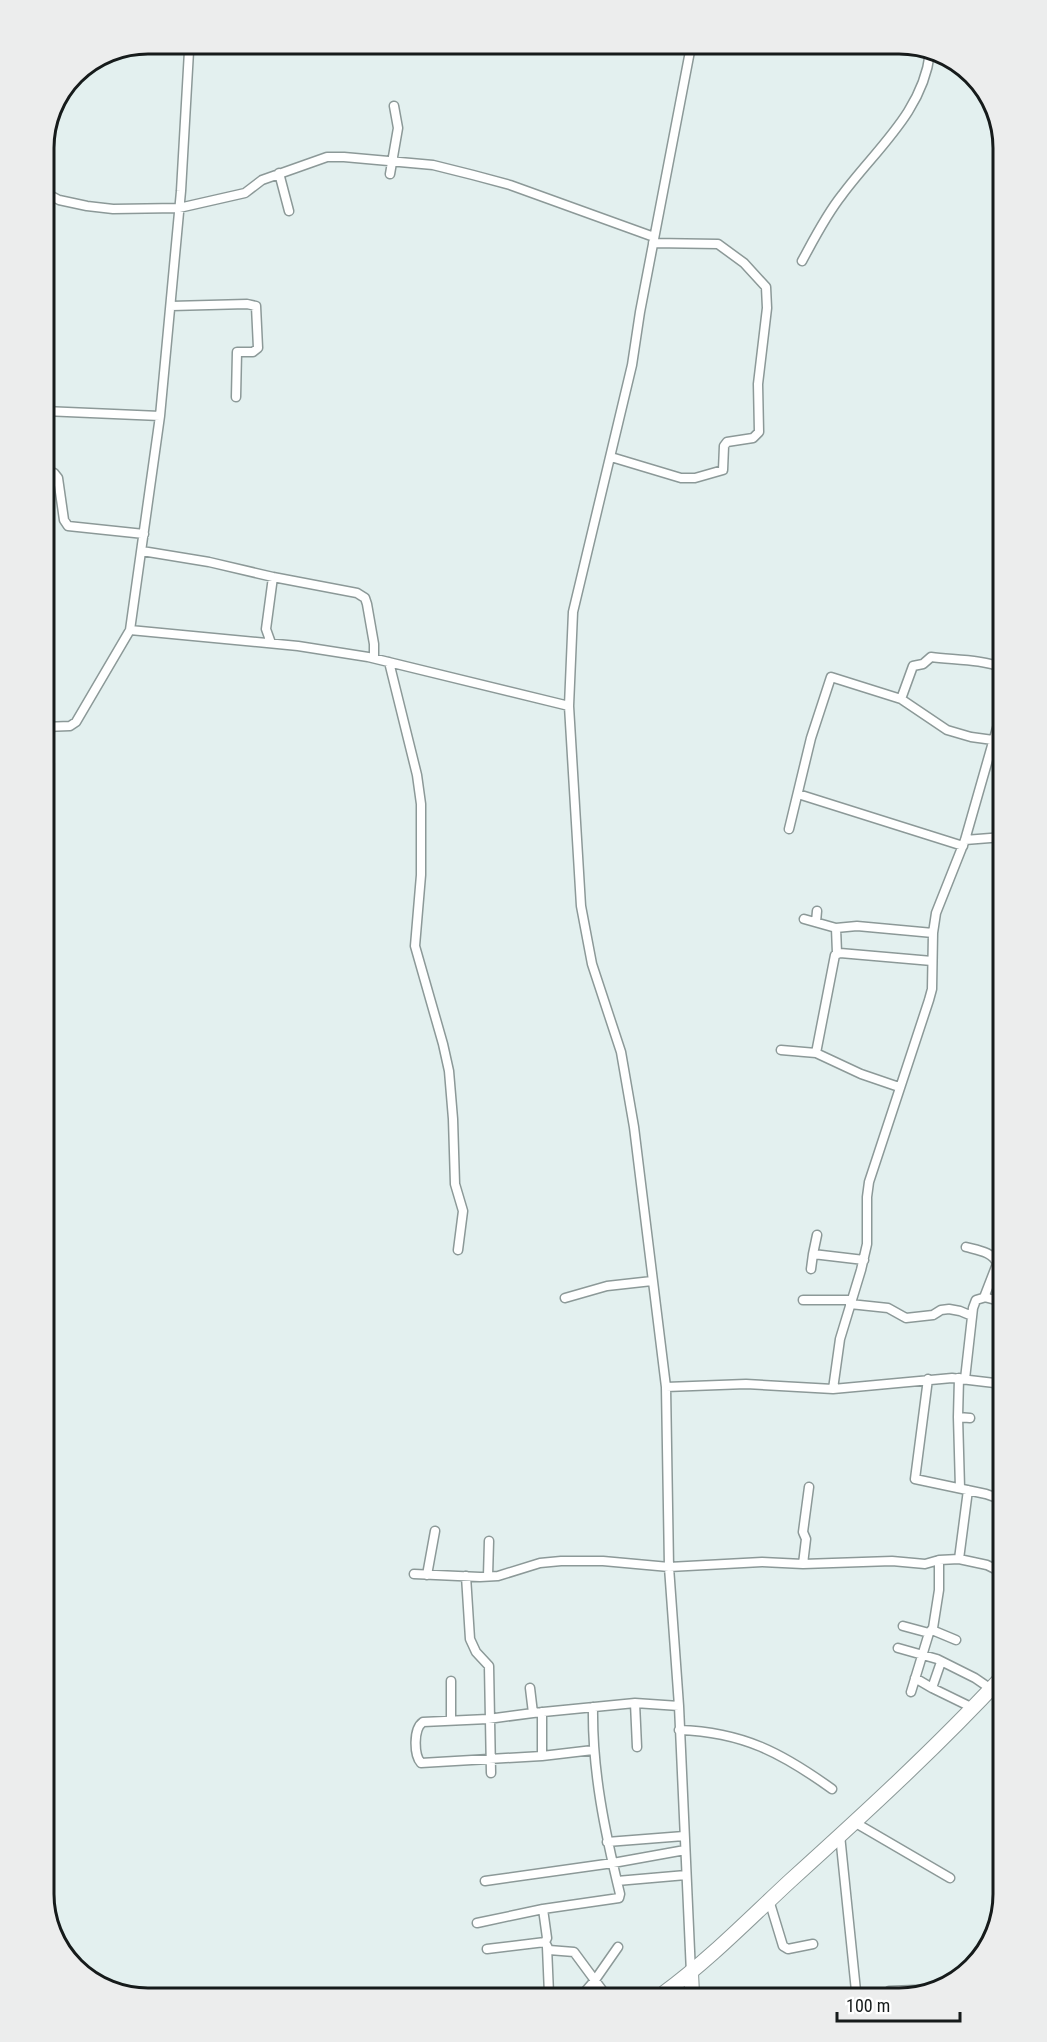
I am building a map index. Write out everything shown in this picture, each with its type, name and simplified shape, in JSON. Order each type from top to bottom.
[{"type":"main road","points":[[671,1988],[691,1973],[854,1822],[991,1689]]},
{"type":"main road","points":[[691,1973],[692,1988]]},
{"type":"street","points":[[54,727],[67,726],[76,722],[130,630],[160,416],[179,208],[189,54]]},
{"type":"street","points":[[690,54],[653,240],[632,365],[573,612],[569,706],[581,906],[591,960],[621,1052],[634,1127],[666,1387],[669,1567],[680,1731],[691,1973]]},
{"type":"street","points":[[802,261],[842,193],[895,132],[905,117],[920,87],[929,59]]},
{"type":"street","points":[[390,174],[398,128],[394,106]]},
{"type":"street","points":[[54,197],[87,206],[112,209],[179,208],[245,193],[262,180],[327,157],[433,165],[510,185],[653,240],[718,244],[744,263],[766,287],[767,308],[758,384],[759,432],[753,438],[727,442],[724,446],[725,466],[723,470],[695,478],[681,478],[611,457]]},
{"type":"street","points":[[279,173],[289,211]]},
{"type":"street","points":[[171,306],[247,304],[256,306],[258,348],[255,352],[237,352],[236,397]]},
{"type":"street","points":[[54,411],[160,416]]},
{"type":"street","points":[[54,472],[58,478],[63,518],[68,526],[144,534]]},
{"type":"street","points":[[142,551],[209,562],[361,595],[367,604],[371,621],[374,658]]},
{"type":"street","points":[[270,644],[266,629],[273,577]]},
{"type":"street","points":[[130,630],[270,644],[374,658],[569,706]]},
{"type":"street","points":[[901,699],[912,666],[923,664],[931,657],[993,665]]},
{"type":"street","points":[[389,662],[415,766],[421,804],[421,875],[415,946],[449,1071],[456,1186],[463,1212],[458,1250]]},
{"type":"street","points":[[789,829],[811,738],[831,677],[901,699],[947,730],[993,740],[964,843],[939,901],[933,933],[929,1000],[869,1182],[867,1244],[840,1339],[833,1389]]},
{"type":"street","points":[[798,794],[964,843],[993,839]]},
{"type":"street","points":[[816,922],[817,911]]},
{"type":"street","points":[[804,919],[836,928],[857,926],[933,933]]},
{"type":"street","points":[[816,1053],[837,953],[836,928]]},
{"type":"street","points":[[837,953],[933,962]]},
{"type":"street","points":[[781,1050],[816,1053],[861,1074],[899,1087]]},
{"type":"street","points":[[811,1269],[817,1235]]},
{"type":"street","points":[[966,1247],[993,1256]]},
{"type":"street","points":[[813,1254],[864,1260]]},
{"type":"street","points":[[986,1297],[993,1276]]},
{"type":"street","points":[[565,1298],[607,1286],[652,1281]]},
{"type":"street","points":[[959,1559],[964,1489],[958,1417],[962,1379],[975,1301],[986,1297],[993,1299]]},
{"type":"street","points":[[803,1300],[851,1302],[888,1308],[906,1318],[933,1315],[941,1310],[960,1311],[972,1316]]},
{"type":"street","points":[[666,1387],[746,1384],[833,1389],[927,1379],[962,1379],[993,1383]]},
{"type":"street","points":[[927,1379],[915,1478],[993,1497]]},
{"type":"street","points":[[958,1417],[970,1418]]},
{"type":"street","points":[[803,1564],[806,1538],[803,1532],[809,1487]]},
{"type":"street","points":[[427,1575],[435,1531]]},
{"type":"street","points":[[488,1576],[489,1542]]},
{"type":"street","points":[[414,1574],[488,1576],[505,1574],[540,1563],[561,1561],[603,1561],[669,1567],[762,1562],[803,1564],[892,1561],[925,1564],[939,1560],[959,1559],[993,1568]]},
{"type":"street","points":[[911,1692],[930,1631],[939,1590],[939,1560]]},
{"type":"street","points":[[466,1576],[470,1639],[476,1652],[489,1666],[488,1719],[491,1773]]},
{"type":"street","points":[[903,1626],[930,1631],[956,1640]]},
{"type":"street","points":[[898,1648],[941,1662],[975,1678],[991,1689]]},
{"type":"street","points":[[932,1688],[941,1662]]},
{"type":"street","points":[[915,1678],[973,1707]]},
{"type":"street","points":[[451,1681],[451,1720]]},
{"type":"street","points":[[530,1688],[537,1712],[542,1756]]},
{"type":"street","points":[[593,1750],[542,1756],[421,1763],[418,1761],[417,1730],[419,1724],[423,1722],[488,1719],[635,1703],[678,1706]]},
{"type":"street","points":[[635,1703],[637,1747]]},
{"type":"street","points":[[477,1923],[543,1909],[616,1900],[620,1894],[607,1842],[593,1750],[593,1707]]},
{"type":"street","points":[[680,1731],[705,1731],[767,1748],[797,1764],[832,1789]]},
{"type":"street","points":[[854,1822],[950,1878]]},
{"type":"street","points":[[840,1835],[856,1988]]},
{"type":"street","points":[[607,1842],[684,1836]]},
{"type":"street","points":[[485,1881],[613,1863],[685,1850]]},
{"type":"street","points":[[617,1881],[686,1875]]},
{"type":"street","points":[[770,1900],[783,1946],[788,1948],[813,1944]]},
{"type":"street","points":[[543,1909],[548,1938],[546,1944],[549,1988]]},
{"type":"street","points":[[487,1949],[546,1944]]},
{"type":"street","points":[[546,1944],[549,1950],[576,1953],[601,1988]]},
{"type":"street","points":[[589,1988],[618,1947]]}]
